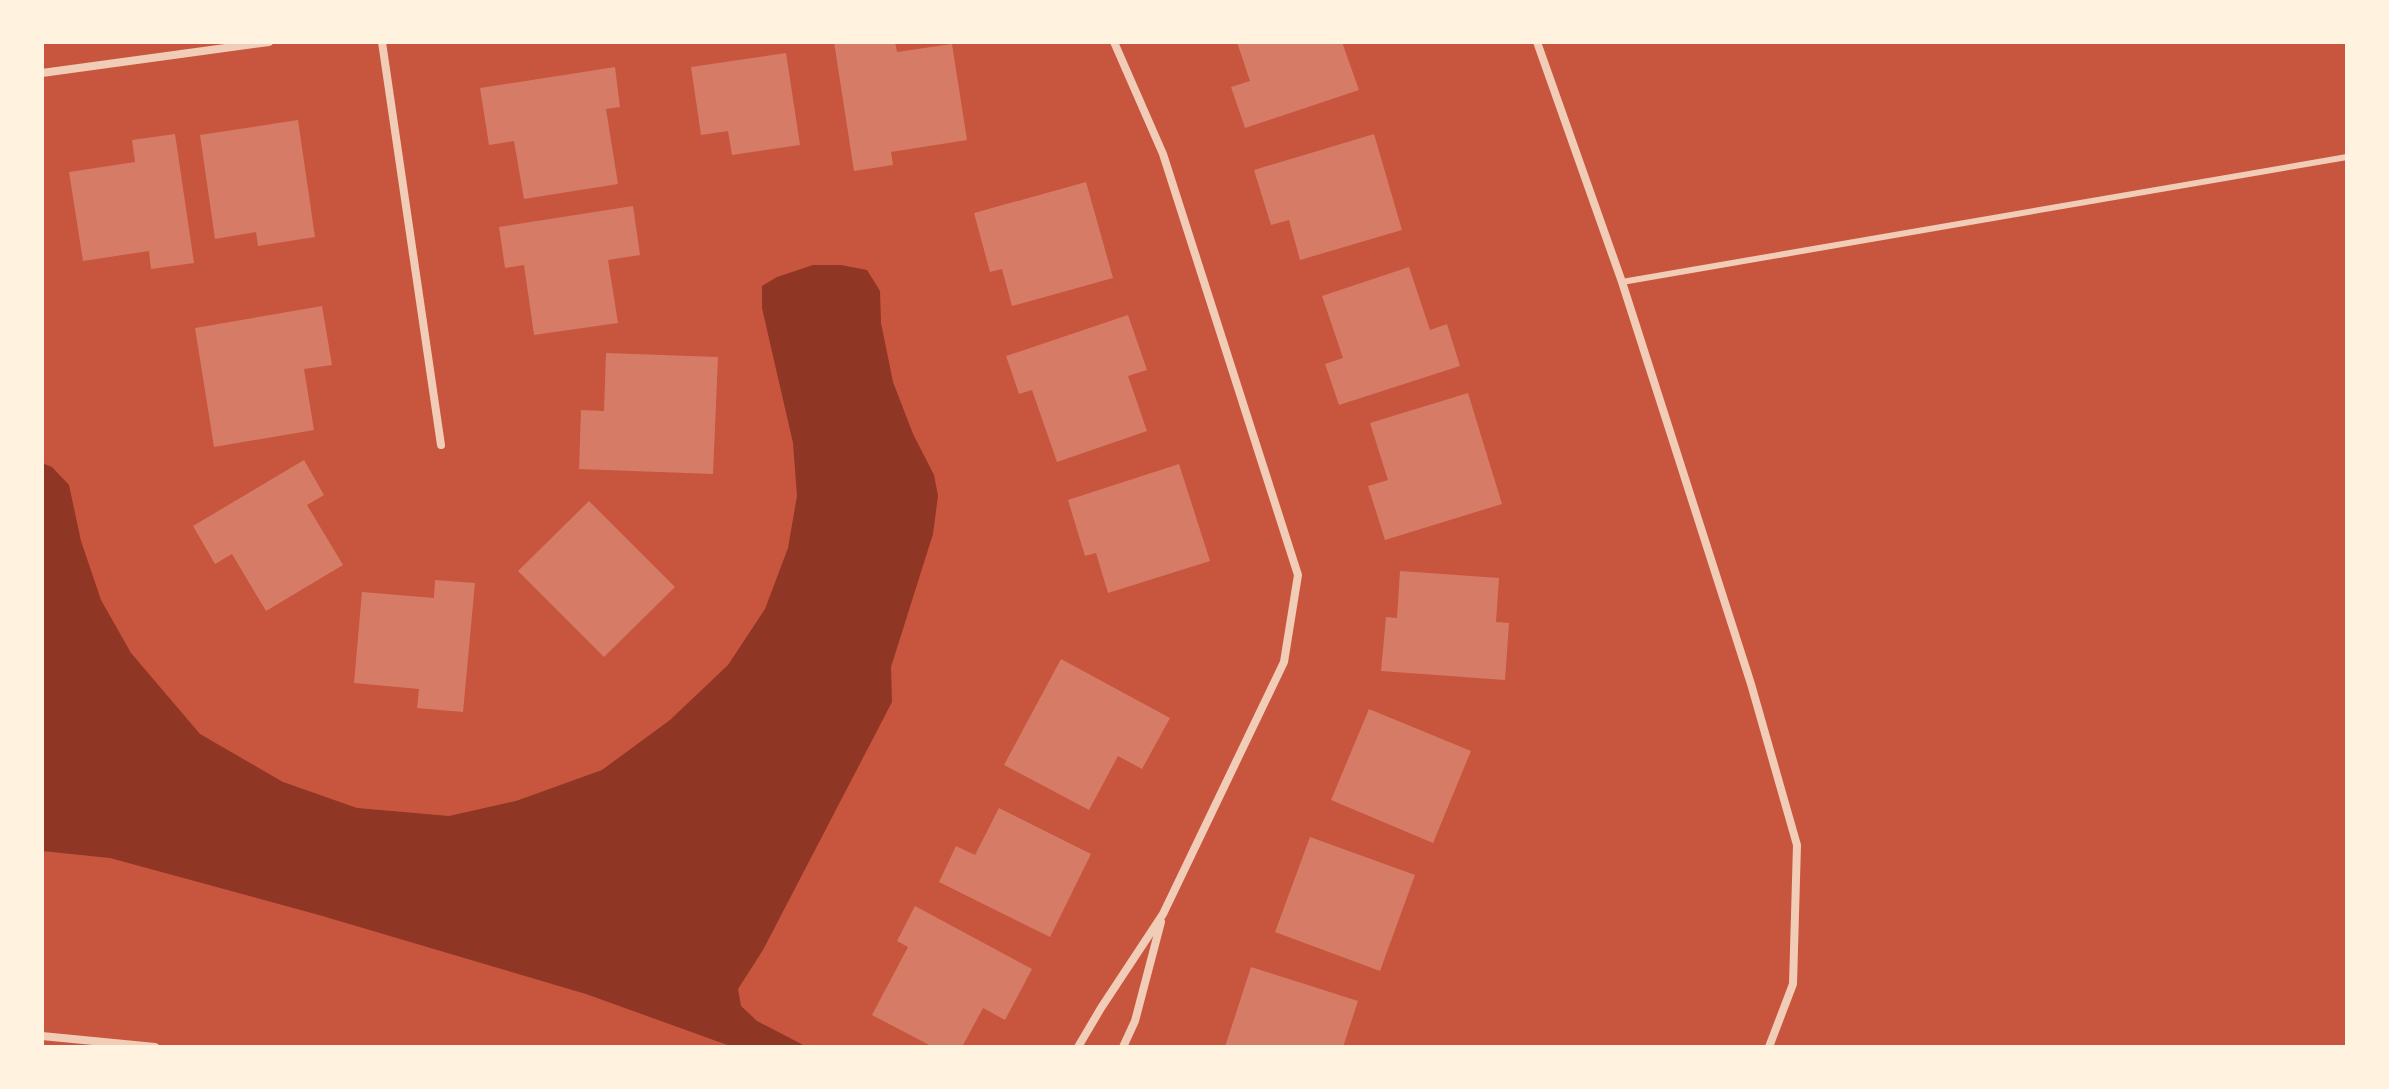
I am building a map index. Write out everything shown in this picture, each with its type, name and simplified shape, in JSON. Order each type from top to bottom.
[{"type":"street","points":[[42,73],[269,42]]},
{"type":"street","points":[[382,42],[441,445]]},
{"type":"street","points":[[1078,1047],[1163,914],[1284,662],[1298,575],[1163,154],[1114,42]]},
{"type":"street","points":[[1537,42],[1622,282],[1751,684],[1797,845],[1793,984],[1769,1047]]},
{"type":"street","points":[[1123,1047],[1135,1021],[1163,914]]},
{"type":"street","points":[[42,1036],[155,1047]]},
{"type":"lane","points":[[1622,282],[2347,157]]},
{"type":"shaded area","points":[[813,265],[841,265],[867,270],[880,291],[881,323],[893,382],[913,434],[934,475],[938,496],[933,534],[891,667],[892,702],[763,950],[738,989],[741,1006],[757,1021],[807,1047],[733,1047],[586,994],[319,915],[110,858],[42,851],[42,463],[52,467],[69,485],[81,541],[101,600],[131,653],[200,734],[283,782],[357,808],[449,816],[516,801],[602,770],[670,720],[728,665],[765,609],[788,548],[797,496],[793,443],[762,308],[762,286],[777,277]]},
{"type":"building","points":[[834,42],[895,42],[897,52],[952,44],[967,140],[891,152],[893,165],[854,171]]},
{"type":"building","points":[[1237,42],[1342,42],[1359,90],[1245,128],[1231,87],[1250,81]]},
{"type":"building","points":[[786,53],[800,145],[732,155],[728,131],[701,135],[691,67]]},
{"type":"building","points":[[615,67],[620,107],[606,109],[618,184],[524,199],[514,141],[489,145],[480,88]]},
{"type":"building","points":[[298,120],[315,237],[258,246],[256,232],[215,239],[200,135]]},
{"type":"building","points":[[175,134],[194,263],[151,269],[149,251],[83,261],[69,172],[135,162],[132,140]]},
{"type":"building","points":[[1374,134],[1402,230],[1300,260],[1289,220],[1271,225],[1254,170]]},
{"type":"building","points":[[1086,182],[1113,278],[1012,306],[1002,269],[990,272],[974,213]]},
{"type":"building","points":[[633,206],[640,255],[608,260],[618,323],[534,335],[524,265],[505,268],[499,227]]},
{"type":"building","points":[[1409,267],[1430,330],[1447,324],[1460,366],[1339,405],[1325,364],[1343,358],[1322,296]]},
{"type":"building","points":[[322,306],[332,365],[304,369],[314,430],[214,447],[195,328]]},
{"type":"building","points":[[1128,315],[1147,370],[1128,376],[1147,431],[1057,462],[1032,390],[1019,394],[1006,356]]},
{"type":"building","points":[[606,353],[718,357],[713,474],[579,469],[581,410],[604,411]]},
{"type":"building","points":[[1468,393],[1502,504],[1385,540],[1368,486],[1388,480],[1370,423]]},
{"type":"building","points":[[304,460],[324,495],[307,505],[343,565],[266,611],[232,554],[215,564],[193,526]]},
{"type":"building","points":[[1179,464],[1210,561],[1108,593],[1096,553],[1085,556],[1068,500]]},
{"type":"building","points":[[589,501],[675,587],[604,657],[518,571]]},
{"type":"building","points":[[1400,571],[1499,578],[1496,622],[1509,623],[1505,680],[1381,671],[1386,617],[1397,618]]},
{"type":"building","points":[[435,580],[475,583],[463,712],[417,708],[419,689],[354,683],[362,592],[434,598]]},
{"type":"building","points":[[1061,659],[1170,718],[1142,769],[1118,756],[1089,810],[1004,765]]},
{"type":"building","points":[[1369,709],[1471,751],[1433,843],[1331,800]]},
{"type":"building","points":[[999,808],[1091,854],[1050,937],[939,882],[956,846],[975,855]]},
{"type":"building","points":[[1310,837],[1415,875],[1380,971],[1275,932]]},
{"type":"building","points":[[915,906],[1032,969],[1005,1020],[983,1008],[962,1047],[933,1047],[872,1015],[908,947],[897,941]]},
{"type":"building","points":[[1251,967],[1358,1001],[1343,1047],[1225,1047]]}]
